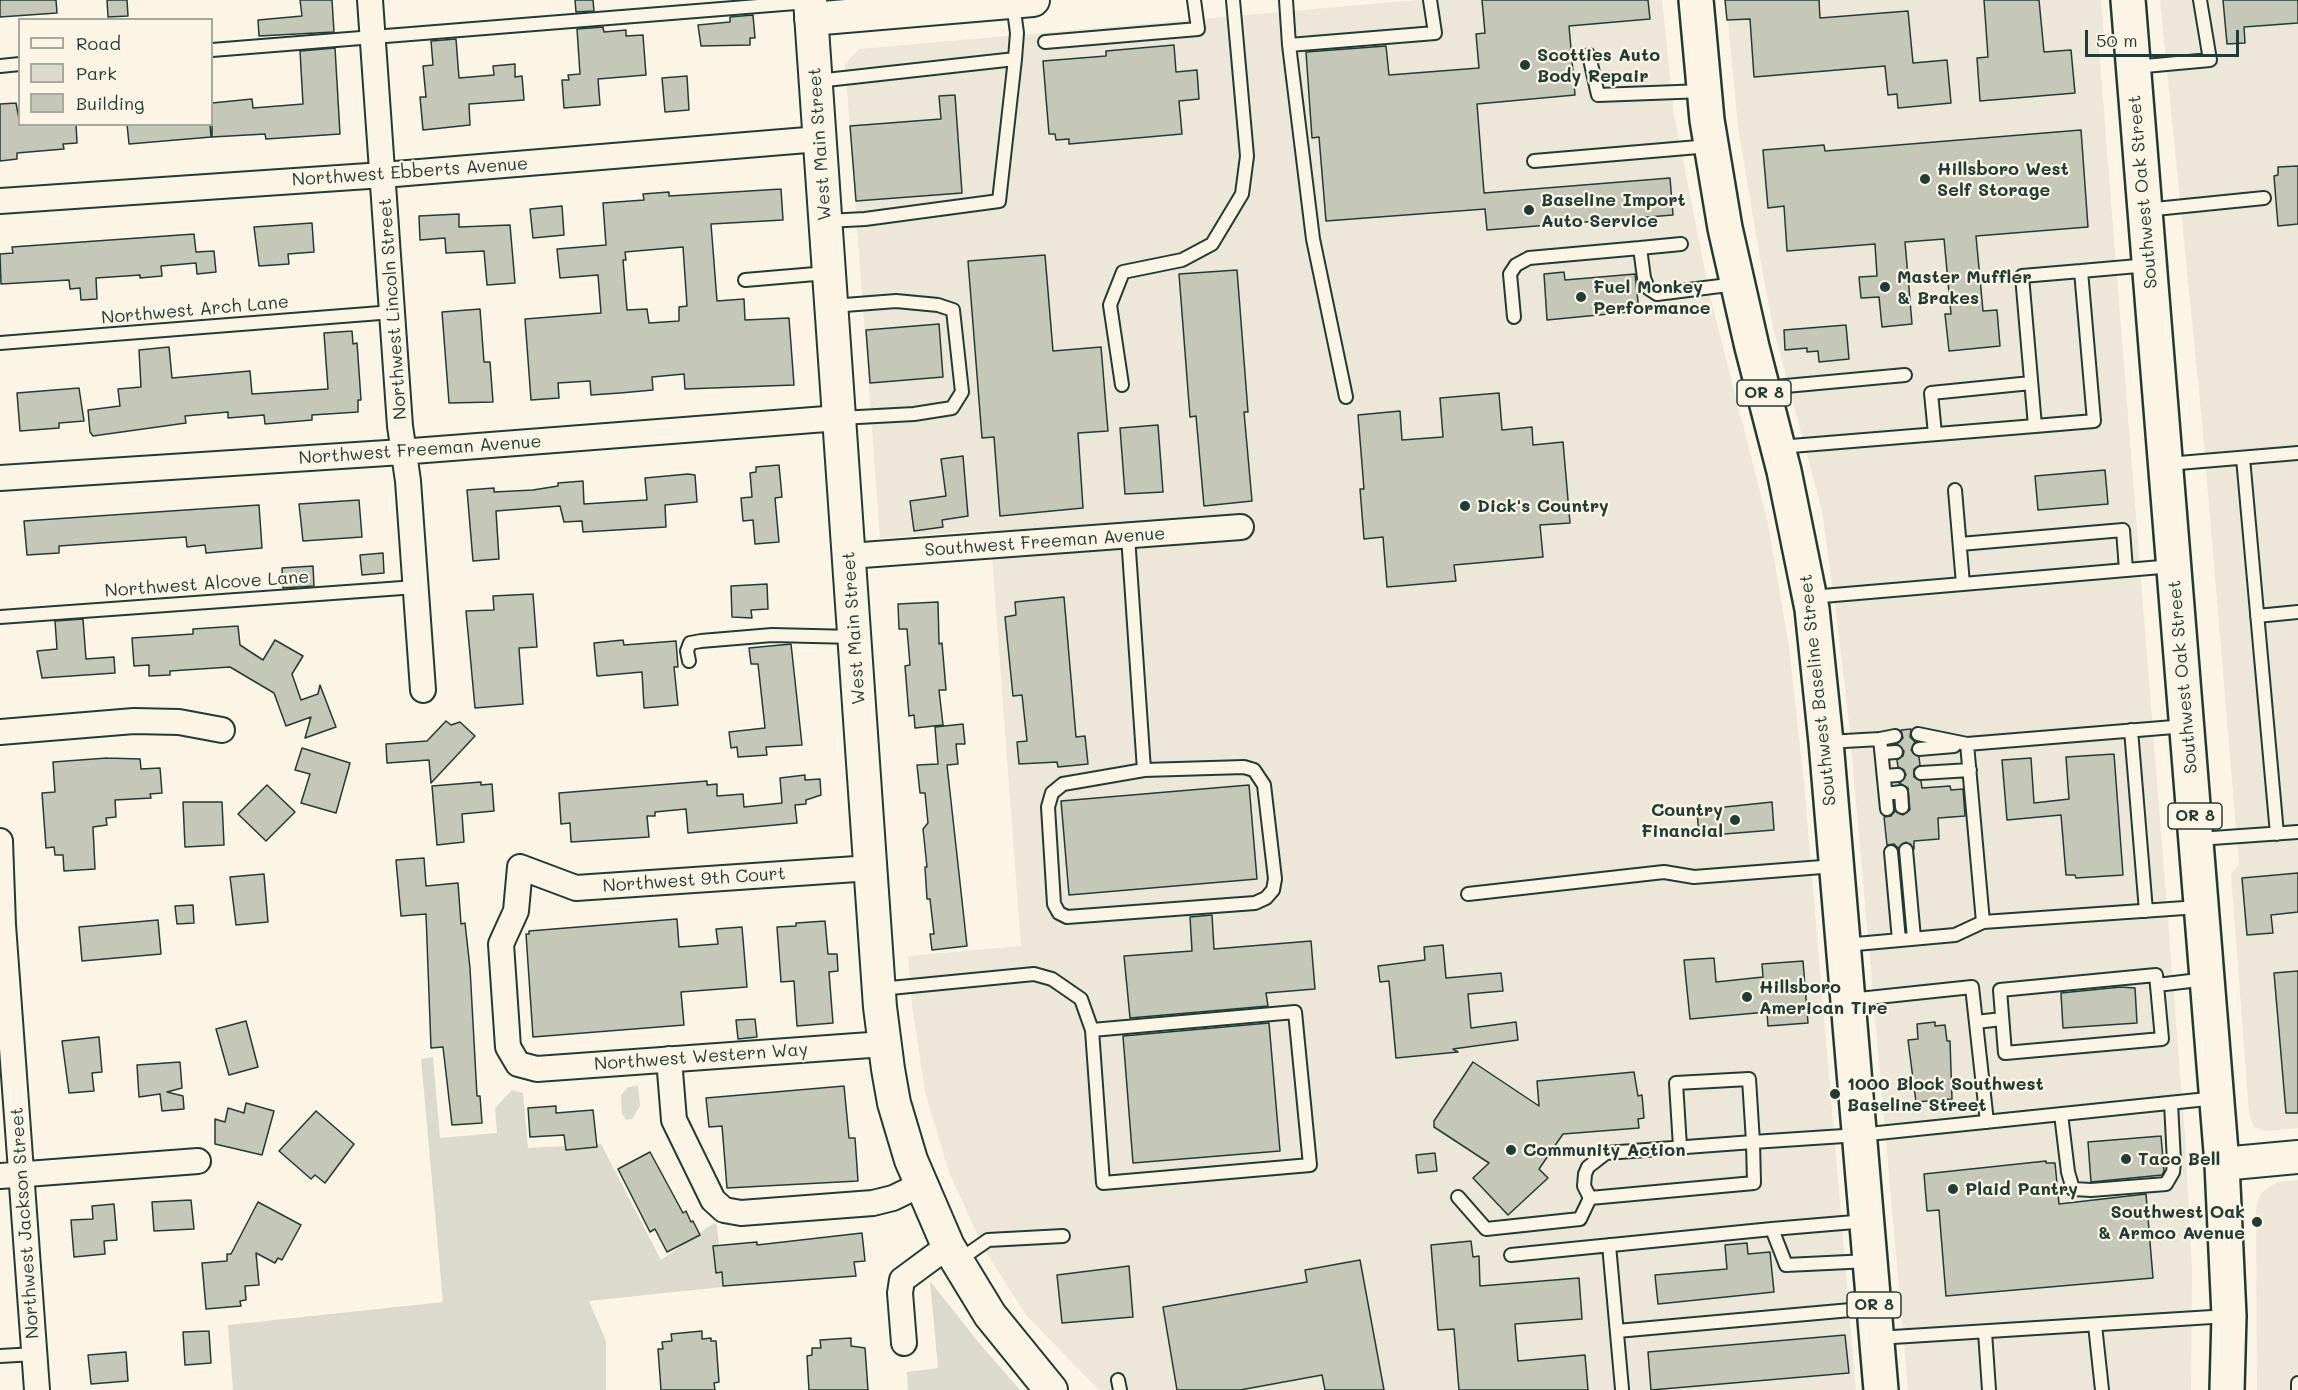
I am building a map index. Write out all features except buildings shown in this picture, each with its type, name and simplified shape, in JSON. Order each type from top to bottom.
[{"type":"highway","name":"Southwest Baseline Street","points":[[1696,0],[1711,146],[1737,284],[1778,447],[1809,598],[1826,742],[1881,1390]]},
{"type":"highway","name":"Southwest Oak Street","points":[[2128,0],[2223,1164],[2229,1316],[2227,1390]]},
{"type":"street","name":"Northwest Lincoln Street","points":[[370,0],[423,690]]},
{"type":"street","points":[[810,7],[1023,1]]},
{"type":"street","name":"West Main Street","points":[[810,7],[879,989],[884,1044],[894,1103],[920,1185],[952,1254],[990,1315],[1052,1390]]},
{"type":"street","name":"Northwest Ebberts Avenue","points":[[0,201],[384,175],[819,139]]},
{"type":"street","name":"Northwest Freeman Avenue","points":[[0,478],[404,452],[839,418]]},
{"type":"street","name":"Southwest Freeman Avenue","points":[[849,556],[1241,527]]},
{"type":"street","points":[[0,732],[134,721],[179,722],[222,730]]},
{"type":"street","name":"Northwest Jackson Street","points":[[0,841],[11,1176],[35,1354],[37,1390]]},
{"type":"street","name":"Northwest 9th Court","points":[[518,1064],[508,1047],[501,944],[516,911],[520,867],[576,888],[871,868]]},
{"type":"street","name":"Northwest Western Way","points":[[518,1064],[537,1069],[884,1044]]},
{"type":"street","points":[[669,1059],[674,1120],[713,1200],[724,1210],[741,1213],[873,1203],[893,1198],[920,1185]]},
{"type":"street","points":[[2223,1164],[2298,1157]]},
{"type":"street","points":[[11,1176],[198,1161]]},
{"type":"street","points":[[903,1342],[900,1293],[902,1280],[952,1254]]},
{"type":"lane","points":[[1045,42],[1198,29],[1194,0]]},
{"type":"lane","points":[[1122,384],[1110,305],[1123,272],[1182,260],[1212,244],[1242,194],[1247,156],[1233,0]]},
{"type":"lane","points":[[1286,0],[1289,45],[1313,239],[1346,397]]},
{"type":"lane","points":[[1289,45],[1435,33],[1430,0]]},
{"type":"lane","points":[[2133,67],[2210,60],[2200,0]]},
{"type":"lane","points":[[825,221],[865,219],[999,201],[1017,33],[1023,1]]},
{"type":"lane","points":[[213,50],[810,7]]},
{"type":"lane","points":[[1589,56],[1598,95],[1705,91]]},
{"type":"lane","points":[[815,81],[1015,59]]},
{"type":"lane","points":[[0,66],[18,64]]},
{"type":"lane","points":[[1534,161],[1711,146]]},
{"type":"lane","points":[[2144,210],[2264,198]]},
{"type":"lane","points":[[1514,317],[1510,274],[1516,265],[1529,258],[1681,244]]},
{"type":"lane","points":[[1640,248],[1644,278],[1648,288],[1657,294],[1737,284]]},
{"type":"lane","points":[[2035,426],[2022,276],[2149,265]]},
{"type":"lane","points":[[1778,447],[2094,421],[2081,271]]},
{"type":"lane","points":[[745,280],[829,273]]},
{"type":"lane","points":[[831,306],[896,301],[938,305],[953,310],[962,392],[952,408],[914,414],[839,418]]},
{"type":"lane","name":"Northwest Arch Lane","points":[[0,343],[393,312]]},
{"type":"lane","points":[[1762,388],[1905,375]]},
{"type":"lane","points":[[1935,434],[1931,393],[2031,383]]},
{"type":"lane","points":[[2166,464],[2298,453]]},
{"type":"lane","points":[[2243,458],[2277,834]]},
{"type":"lane","points":[[1956,490],[1963,584]]},
{"type":"lane","points":[[1960,544],[2123,530],[2126,570]]},
{"type":"lane","points":[[1128,536],[1144,770]]},
{"type":"lane","points":[[1809,598],[2174,566]]},
{"type":"lane","name":"Northwest Alcove Lane","points":[[0,617],[416,587]]},
{"type":"lane","points":[[2257,616],[2298,612]]},
{"type":"lane","points":[[688,662],[687,651],[690,644],[701,641],[772,635],[855,637]]},
{"type":"lane","points":[[1919,750],[2187,726]]},
{"type":"lane","points":[[2131,730],[2146,911]]},
{"type":"lane","points":[[1918,734],[1967,744]]},
{"type":"lane","points":[[1826,742],[1895,736]]},
{"type":"lane","points":[[1880,739],[1887,809]]},
{"type":"lane","points":[[1967,744],[1983,922]]},
{"type":"lane","points":[[1882,753],[1896,752]]},
{"type":"lane","points":[[1244,767],[1254,770],[1260,776],[1264,785],[1275,879],[1273,890],[1266,898],[1255,903],[1067,917],[1059,913],[1054,904],[1047,807],[1052,793],[1063,784],[1144,770],[1244,767]]},
{"type":"lane","points":[[1921,773],[1970,770]]},
{"type":"lane","points":[[1884,776],[1898,775]]},
{"type":"lane","points":[[1886,794],[1901,792],[1902,807]]},
{"type":"lane","points":[[2196,839],[2298,832]]},
{"type":"lane","points":[[1906,850],[1914,938]]},
{"type":"lane","points":[[1891,852],[1899,940]]},
{"type":"lane","points":[[1468,894],[1664,872],[1694,877],[1836,866]]},
{"type":"lane","points":[[1843,945],[1955,934],[1983,922],[2202,907]]},
{"type":"lane","points":[[879,989],[1034,974],[1052,979],[1081,999],[1092,1030],[1103,1183],[1310,1165],[1295,1012],[1092,1030]]},
{"type":"lane","points":[[2156,975],[2157,985],[2162,1039],[2005,1053],[2000,990],[2156,975]]},
{"type":"lane","points":[[2157,985],[2208,979]]},
{"type":"lane","points":[[1848,1000],[1972,987],[1987,1122]]},
{"type":"lane","points":[[1976,1022],[2002,1019]]},
{"type":"lane","points":[[1590,1198],[1754,1183],[1749,1079],[1676,1083],[1680,1147]]},
{"type":"lane","points":[[1590,1198],[1584,1186],[1585,1174],[1588,1167],[1606,1153],[1859,1135],[2217,1098]]},
{"type":"lane","points":[[2061,1114],[2068,1172],[2073,1189],[2166,1184],[2173,1172],[2174,1162],[2171,1103]]},
{"type":"lane","points":[[1458,1197],[1486,1229],[1580,1219],[1590,1198]]},
{"type":"lane","points":[[1512,1255],[1867,1221]]},
{"type":"lane","points":[[1772,1230],[1786,1265],[1870,1261]]},
{"type":"lane","points":[[952,1254],[988,1240],[1063,1236]]},
{"type":"lane","points":[[1609,1245],[1622,1389]]},
{"type":"lane","points":[[1617,1331],[1875,1323],[1985,1332],[2229,1316]]},
{"type":"lane","points":[[2095,1325],[2102,1390]]},
{"type":"lane","points":[[1985,1332],[1989,1390]]},
{"type":"lane","points":[[0,1356],[35,1354]]},
{"type":"lane","points":[[2298,1383],[2298,1390]]},
{"type":"shaded area","points":[[1417,0],[1662,0],[1674,114],[1710,296],[1768,523],[1789,647],[1804,783],[1856,1390],[1099,1390],[1026,1315],[984,1249],[949,1172],[925,1092],[912,1005],[908,956],[1021,946],[990,530],[880,538],[845,64],[859,49]]},
{"type":"shaded area","points":[[1726,0],[2101,0],[2104,36],[2098,37],[2185,1135],[2192,1269],[2191,1390],[1908,1390],[1849,723],[1838,629],[1822,511],[1773,327],[1760,258],[1738,127]]},
{"type":"shaded area","points":[[2160,0],[2298,0],[2298,1128],[2265,1131],[2254,1127],[2249,1113],[2231,874],[2239,864],[2202,422]]},
{"type":"shaded area","points":[[2298,1180],[2298,1390],[2257,1390],[2256,1207],[2261,1193],[2277,1182]]},
{"type":"green space","points":[[433,1057],[440,1138],[497,1133],[495,1108],[512,1090],[523,1093],[528,1148],[601,1144],[661,1260],[714,1223],[717,1225],[722,1287],[589,1301],[606,1341],[606,1390],[233,1390],[228,1325],[443,1302],[421,1059]]},
{"type":"green space","points":[[638,1086],[640,1106],[632,1119],[626,1120],[622,1114],[621,1095],[628,1087]]},
{"type":"green space","points":[[930,1281],[1020,1390],[908,1390],[907,1372],[938,1368]]},
{"type":"place","name":"Scotties Auto Body Repair","points":[[1525,65]]},
{"type":"place","name":"Hillsboro West Self Storage","points":[[1925,179]]},
{"type":"place","name":"Baseline Import Auto Service","points":[[1529,210]]},
{"type":"place","name":"Master Muffler & Brakes","points":[[1885,287]]},
{"type":"place","name":"Fuel Monkey Performance","points":[[1581,297]]},
{"type":"place","name":"Dick's Country","points":[[1465,506]]},
{"type":"place","name":"Country Financial","points":[[1735,820]]},
{"type":"place","name":"Hillsboro American Tire","points":[[1747,997]]},
{"type":"place","name":"1000 Block Southwest Baseline Street","points":[[1835,1094]]},
{"type":"place","name":"Community Action","points":[[1511,1150]]},
{"type":"place","name":"Taco Bell","points":[[2126,1159]]},
{"type":"place","name":"Plaid Pantry","points":[[1953,1189]]},
{"type":"place","name":"Southwest Oak & Armco Avenue","points":[[2257,1222]]}]
